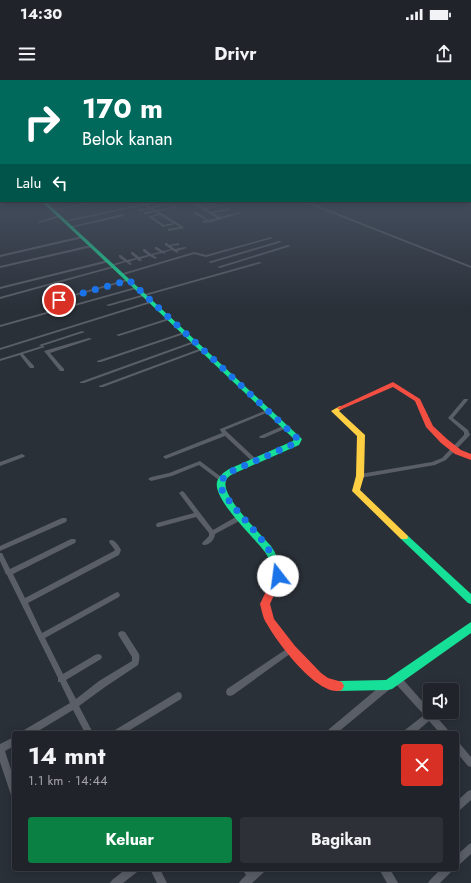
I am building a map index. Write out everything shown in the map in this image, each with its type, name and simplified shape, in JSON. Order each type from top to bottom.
[{"type":"street","points":[[78,233],[298,439],[298,441],[232,471],[225,475],[222,480],[222,490],[241,517],[270,552],[278,569],[278,576],[265,604],[267,614],[270,622],[291,649],[317,677],[326,683],[340,687],[388,685]]},
{"type":"street","points":[[386,233],[471,267]]},
{"type":"street","points":[[0,258],[68,242],[82,237]]},
{"type":"street","points":[[122,274],[194,253],[204,256],[272,238]]},
{"type":"street","points":[[210,262],[280,242]]},
{"type":"street","points":[[175,250],[168,245],[178,244]]},
{"type":"street","points":[[249,244],[265,253]]},
{"type":"street","points":[[0,267],[91,246]]},
{"type":"street","points":[[234,276],[219,267],[289,246]]},
{"type":"street","points":[[156,248],[166,255]]},
{"type":"street","points":[[0,288],[185,248]]},
{"type":"street","points":[[144,250],[155,258]]},
{"type":"street","points":[[227,250],[235,255]]},
{"type":"street","points":[[132,253],[142,261]]},
{"type":"street","points":[[120,256],[130,264]]},
{"type":"street","points":[[0,349],[260,262]]},
{"type":"street","points":[[0,298],[111,264]]},
{"type":"street","points":[[250,265],[256,269]]},
{"type":"street","points":[[238,269],[245,272]]},
{"type":"street","points":[[45,303],[129,280]]},
{"type":"street","points":[[0,326],[137,288]]},
{"type":"street","points":[[108,305],[149,299]]},
{"type":"street","points":[[118,335],[170,319]]},
{"type":"street","points":[[4,366],[0,360],[83,332]]},
{"type":"street","points":[[99,361],[185,333]]},
{"type":"street","points":[[36,338],[62,370]]},
{"type":"street","points":[[47,352],[90,339]]},
{"type":"street","points":[[80,375],[84,382],[195,342]]},
{"type":"street","points":[[173,344],[179,348]]},
{"type":"street","points":[[159,349],[164,353]]},
{"type":"street","points":[[101,386],[203,350]]},
{"type":"street","points":[[21,354],[32,367]]},
{"type":"street","points":[[144,354],[149,359]]},
{"type":"street","points":[[129,359],[134,364]]},
{"type":"street","points":[[114,364],[119,369]]},
{"type":"street","points":[[97,370],[102,375]]},
{"type":"street","points":[[471,457],[454,449],[442,439],[430,427],[418,400],[393,384],[334,411],[361,436],[360,476],[356,491],[358,494],[471,600]]},
{"type":"street","points":[[360,476],[433,464],[444,459],[467,433],[450,418],[466,400]]},
{"type":"street","points":[[255,461],[222,430],[269,411]]},
{"type":"street","points":[[262,437],[285,427]]},
{"type":"street","points":[[166,458],[225,434]]},
{"type":"street","points":[[0,464],[22,456]]},
{"type":"street","points":[[151,479],[170,475],[200,463],[222,480]]},
{"type":"street","points":[[182,493],[212,533]]},
{"type":"street","points":[[159,525],[198,514]]},
{"type":"street","points":[[205,543],[212,537],[212,533],[241,517]]},
{"type":"street","points":[[0,549],[64,520]]},
{"type":"street","points":[[8,572],[73,541]]},
{"type":"street","points":[[24,602],[117,553],[118,550],[112,542]]},
{"type":"street","points":[[1,560],[24,602],[88,731]]},
{"type":"street","points":[[41,637],[117,595]]},
{"type":"street","points":[[332,731],[388,685],[471,627]]},
{"type":"street","points":[[30,731],[74,705],[102,684],[136,663],[136,656],[122,634]]},
{"type":"street","points":[[230,692],[291,649]]},
{"type":"street","points":[[61,679],[98,657]]},
{"type":"street","points":[[398,679],[423,708]]},
{"type":"street","points":[[121,731],[178,696]]},
{"type":"street","points":[[411,731],[426,719]]},
{"type":"street","points":[[433,719],[443,731]]},
{"type":"street","points":[[12,742],[0,749],[12,786]]},
{"type":"street","points":[[459,749],[471,763]]},
{"type":"street","points":[[459,805],[471,794]]},
{"type":"street","points":[[459,859],[471,848]]},
{"type":"street","points":[[115,883],[131,871]]},
{"type":"street","points":[[157,871],[162,883]]},
{"type":"street","points":[[248,876],[257,871]]},
{"type":"street","points":[[386,871],[392,883]]},
{"type":"street","points":[[433,883],[446,871]]},
{"type":"traffic: fast","points":[[78,233],[298,439],[296,443],[228,473],[221,483],[224,495],[230,506],[269,551],[275,563],[278,575]]},
{"type":"traffic: fast","points":[[404,537],[471,600]]},
{"type":"traffic: fast","points":[[338,686],[388,685],[471,627]]},
{"type":"traffic: slow","points":[[340,408],[334,411],[361,435],[360,476],[356,491],[404,537]]},
{"type":"traffic: jam","points":[[340,408],[393,384],[418,400],[430,427],[444,441],[458,452],[471,457]]},
{"type":"traffic: jam","points":[[278,575],[265,604],[270,621],[291,649],[317,677],[326,683],[338,686]]},
{"type":"route","points":[[59,300],[129,280],[298,439],[296,443],[225,475],[221,484],[222,490],[233,507],[270,552],[278,569],[278,576]]}]
